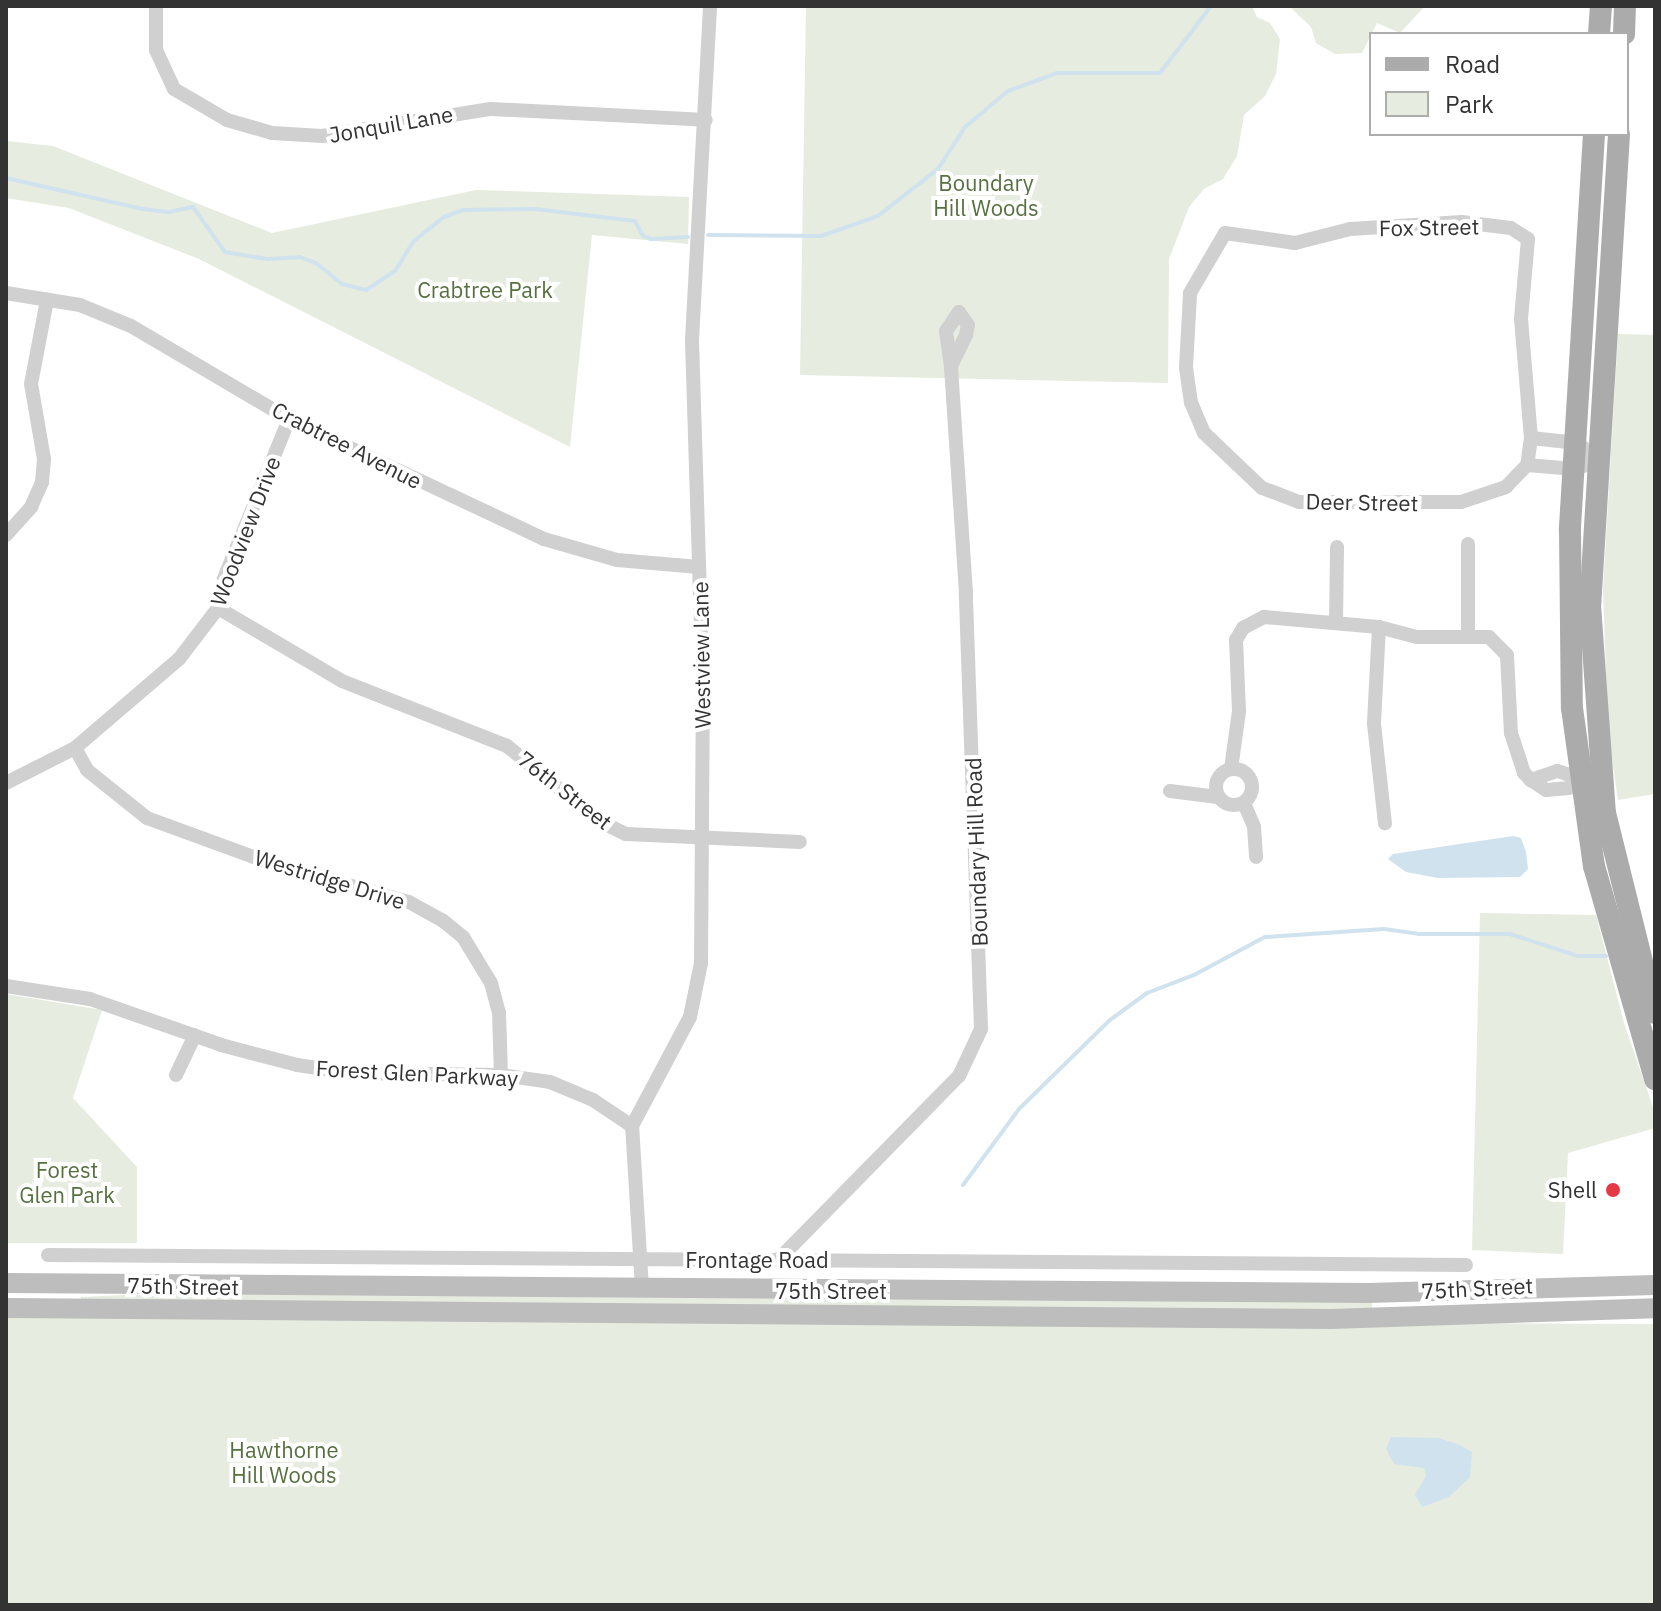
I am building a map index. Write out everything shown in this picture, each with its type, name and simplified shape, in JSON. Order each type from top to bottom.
[{"type":"main road","points":[[1599,32],[1601,6]]},
{"type":"main road","points":[[1624,32],[1625,6]]},
{"type":"main road","points":[[1594,136],[1575,469],[1569,660],[1579,778],[1594,866],[1655,1079]]},
{"type":"main road","points":[[1619,136],[1590,605],[1605,813],[1655,1013]]},
{"type":"main road","name":"75th Street","points":[[6,1283],[1368,1293],[1655,1285]]},
{"type":"main road","name":"75th Street","points":[[6,1308],[1331,1319],[1655,1308]]},
{"type":"street","name":"Jonquil Lane","points":[[156,6],[156,50],[174,89],[214,115],[272,133],[322,136],[491,109],[706,120]]},
{"type":"street","name":"Westview Lane","points":[[632,1126],[690,1017],[697,992],[703,840],[692,340],[710,6]]},
{"type":"street","name":"Fox Street","points":[[1225,233],[1295,243],[1350,229],[1462,222],[1511,228],[1528,239],[1521,319],[1531,438]]},
{"type":"street","name":"Deer Street","points":[[1225,233],[1190,293],[1186,368],[1191,403],[1204,433],[1262,488],[1299,502],[1461,502],[1506,487],[1527,465]]},
{"type":"street","name":"Crabtree Avenue","points":[[6,293],[80,305],[131,326],[289,419],[570,549],[629,562],[699,567]]},
{"type":"street","points":[[6,535],[31,507],[42,482],[44,459],[31,384],[47,300]]},
{"type":"street","name":"Boundary Hill Road","points":[[779,1259],[959,1076],[981,1029],[965,565],[951,366]]},
{"type":"street","name":"Woodview Drive","points":[[6,783],[75,748],[179,659],[218,608],[221,586],[289,419]]},
{"type":"street","points":[[1531,438],[1577,443],[1601,460],[1575,469],[1527,465],[1531,438]]},
{"type":"street","points":[[1468,544],[1468,635]]},
{"type":"street","points":[[1336,622],[1337,547]]},
{"type":"street","name":"76th Street","points":[[218,608],[342,681],[507,746],[612,829],[643,838],[800,842]]},
{"type":"street","points":[[1218,797],[1217,780],[1231,769],[1239,711],[1232,656],[1243,628],[1264,617],[1379,627],[1417,637],[1489,637],[1507,655],[1515,757],[1531,780],[1557,771],[1579,778]]},
{"type":"street","points":[[1379,627],[1374,724],[1385,823]]},
{"type":"street","name":"Westridge Drive","points":[[75,748],[87,770],[147,818],[270,863],[409,902],[442,920],[463,937],[491,983],[499,1012],[501,1075]]},
{"type":"street","points":[[1170,791],[1218,797],[1233,806],[1244,803],[1252,793],[1251,781],[1243,771],[1231,769]]},
{"type":"street","points":[[1244,803],[1254,827],[1256,857]]},
{"type":"street","name":"Forest Glen Parkway","points":[[6,986],[90,999],[195,1035],[326,1070],[501,1075],[564,1086],[632,1126]]},
{"type":"street","points":[[176,1075],[195,1035]]},
{"type":"street","points":[[632,1126],[643,1260],[642,1288]]},
{"type":"street","name":"Frontage Road","points":[[48,1255],[1466,1265]]},
{"type":"green space","name":"Boundary Hill Woods","points":[[806,6],[1252,6],[1257,17],[1270,23],[1280,39],[1276,74],[1265,96],[1244,115],[1237,156],[1223,179],[1204,189],[1189,207],[1169,259],[1168,383],[800,375]]},
{"type":"green space","points":[[1289,6],[1425,6],[1401,32],[1377,23],[1372,32],[1369,32],[1362,53],[1335,54],[1316,43],[1311,27]]},
{"type":"green space","name":"Crabtree Park","points":[[6,141],[53,146],[272,233],[476,190],[689,197],[688,244],[592,235],[570,447],[199,259],[69,208],[6,198]]},
{"type":"green space","points":[[1618,334],[1655,335],[1655,794],[1618,800],[1608,732],[1603,589]]},
{"type":"green space","points":[[1480,913],[1596,915],[1624,1023],[1655,1113],[1655,1128],[1568,1153],[1563,1254],[1472,1250]]},
{"type":"green space","name":"Forest Glen Park","points":[[6,994],[102,1010],[73,1098],[137,1167],[137,1243],[6,1243]]},
{"type":"green space","points":[[192,1292],[1372,1300],[1372,1310],[81,1301],[81,1297]]},
{"type":"green space","name":"Hawthorne Hill Woods","points":[[6,1317],[1655,1324],[1655,1605],[6,1605]]},
{"type":"water","points":[[1513,836],[1521,838],[1526,852],[1528,869],[1520,877],[1438,878],[1406,872],[1388,859],[1393,854]]},
{"type":"water","points":[[1391,1437],[1438,1438],[1460,1445],[1472,1452],[1470,1477],[1449,1497],[1422,1507],[1415,1495],[1426,1476],[1424,1468],[1394,1464],[1386,1449]]},
{"type":"waterway","points":[[708,235],[821,236],[878,216],[938,169],[965,127],[1008,91],[1057,73],[1160,73],[1211,6]]},
{"type":"waterway","points":[[6,178],[143,209],[169,212],[193,207],[225,252],[267,259],[300,257],[316,263],[342,284],[366,290],[395,271],[414,241],[444,217],[463,210],[535,209],[635,221],[643,236],[651,239],[688,237]]},
{"type":"waterway","points":[[963,1185],[1019,1109],[1110,1020],[1147,993],[1194,975],[1265,937],[1384,929],[1419,934],[1510,934],[1578,956],[1606,956]]},
{"type":"place","name":"Shell","points":[[1613,1190]]}]
